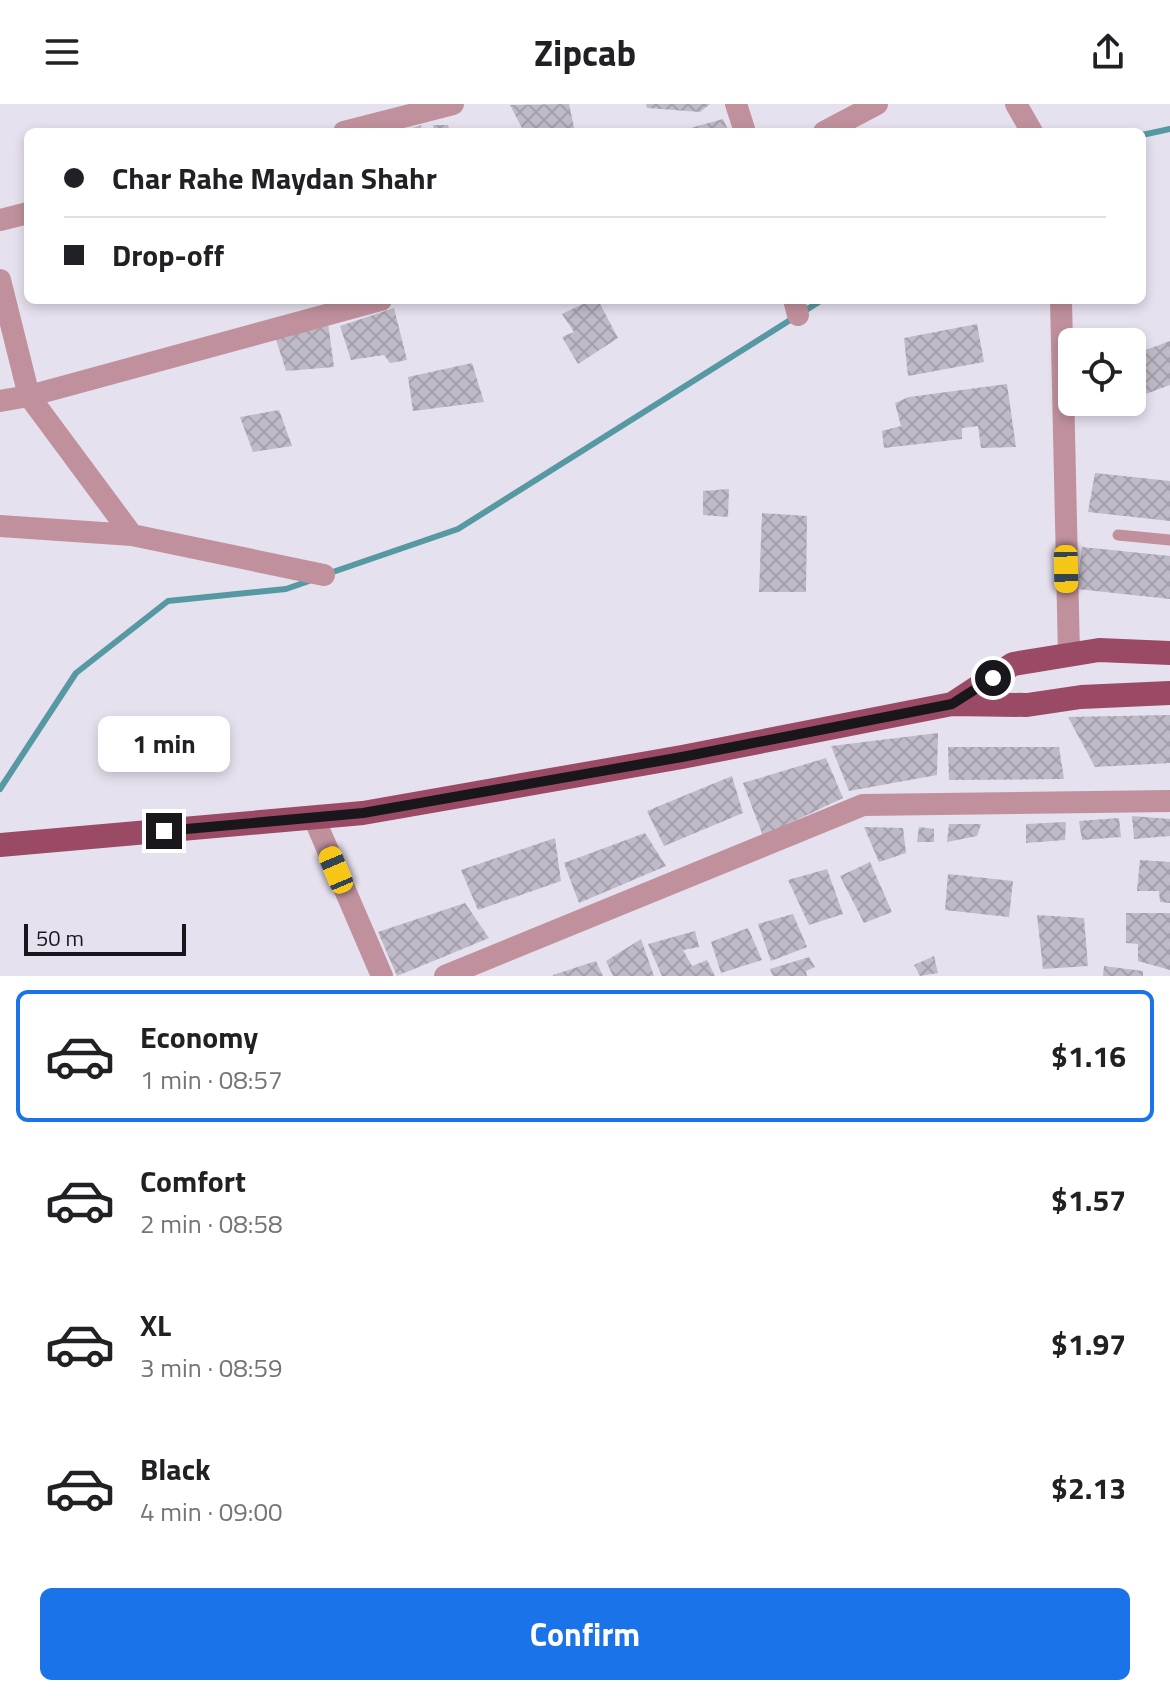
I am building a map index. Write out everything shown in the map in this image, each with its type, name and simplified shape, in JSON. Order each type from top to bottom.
[{"type":"main road","points":[[952,704],[1013,664],[1099,650],[1170,653]]},
{"type":"main road","points":[[7,845],[363,813],[682,757],[952,704],[1027,705],[1081,697],[1170,693]]},
{"type":"street","points":[[360,128],[453,104]]},
{"type":"street","points":[[736,104],[744,128]]},
{"type":"street","points":[[832,128],[877,104]]},
{"type":"street","points":[[1016,104],[1030,128]]},
{"type":"street","points":[[0,220],[24,214]]},
{"type":"street","points":[[0,280],[29,396],[132,535]]},
{"type":"street","points":[[0,401],[29,396],[366,304]]},
{"type":"street","points":[[1061,304],[1069,654]]},
{"type":"street","points":[[0,526],[132,535],[324,575]]},
{"type":"street","points":[[445,976],[863,805],[1170,801]]},
{"type":"street","points":[[314,818],[382,976]]},
{"type":"lane","points":[[1118,535],[1170,540]]},
{"type":"building","points":[[569,104],[574,128],[522,128],[510,105]]},
{"type":"building","points":[[646,104],[710,104],[700,112],[647,108]]},
{"type":"building","points":[[723,119],[727,128],[691,128]]},
{"type":"building","points":[[433,125],[448,125],[449,128],[433,128]]},
{"type":"building","points":[[583,304],[600,304],[618,338],[578,364],[562,337],[574,332],[562,314]]},
{"type":"building","points":[[394,308],[407,360],[390,363],[384,355],[351,360],[340,326]]},
{"type":"building","points":[[328,323],[334,367],[286,371],[274,333]]},
{"type":"building","points":[[977,324],[984,362],[908,376],[904,338]]},
{"type":"building","points":[[1170,341],[1170,385],[1146,394],[1146,350]]},
{"type":"building","points":[[472,363],[484,402],[413,411],[408,377]]},
{"type":"building","points":[[1007,384],[1016,447],[981,448],[978,426],[962,428],[962,439],[884,448],[882,431],[901,426],[895,403],[909,397]]},
{"type":"building","points":[[279,410],[292,446],[253,452],[240,417]]},
{"type":"building","points":[[1095,473],[1170,481],[1170,521],[1088,512]]},
{"type":"building","points":[[729,489],[728,517],[703,515],[703,491]]},
{"type":"building","points":[[762,513],[807,516],[806,592],[759,592]]},
{"type":"building","points":[[1082,547],[1170,556],[1170,599],[1077,589]]},
{"type":"building","points":[[1170,715],[1170,763],[1095,767],[1068,717]]},
{"type":"building","points":[[938,733],[937,775],[849,791],[831,746]]},
{"type":"building","points":[[948,747],[1059,747],[1064,779],[949,780]]},
{"type":"building","points":[[826,758],[843,798],[763,836],[743,783]]},
{"type":"building","points":[[732,776],[743,813],[664,846],[647,811]]},
{"type":"building","points":[[1132,816],[1170,819],[1170,836],[1134,839]]},
{"type":"building","points":[[1119,818],[1121,837],[1082,840],[1079,821]]},
{"type":"building","points":[[1066,822],[1065,840],[1026,843],[1026,824]]},
{"type":"building","points":[[949,824],[981,824],[977,836],[947,842]]},
{"type":"building","points":[[864,827],[903,828],[906,853],[879,862]]},
{"type":"building","points":[[919,827],[934,829],[934,842],[917,842]]},
{"type":"building","points":[[645,833],[666,866],[579,903],[564,863]]},
{"type":"building","points":[[555,838],[561,881],[478,910],[461,870]]},
{"type":"building","points":[[1140,860],[1170,862],[1170,903],[1160,902],[1159,891],[1137,891]]},
{"type":"building","points":[[870,862],[892,912],[864,923],[840,876]]},
{"type":"building","points":[[827,869],[843,914],[809,925],[788,880]]},
{"type":"building","points":[[948,874],[1013,881],[1009,917],[945,910]]},
{"type":"building","points":[[465,903],[489,938],[397,976],[378,932]]},
{"type":"building","points":[[1126,913],[1170,913],[1170,970],[1138,961],[1138,944],[1126,943]]},
{"type":"building","points":[[793,914],[807,947],[771,961],[758,924]]},
{"type":"building","points":[[1037,915],[1084,918],[1088,966],[1043,969]]},
{"type":"building","points":[[748,928],[762,960],[721,973],[711,942]]},
{"type":"building","points":[[695,931],[699,947],[683,950],[692,966],[707,960],[715,976],[662,976],[648,944]]},
{"type":"building","points":[[641,939],[654,976],[613,976],[606,961]]},
{"type":"building","points":[[934,956],[938,973],[920,976],[914,965]]},
{"type":"building","points":[[809,957],[815,967],[806,971],[807,976],[773,976],[770,969]]},
{"type":"building","points":[[596,961],[603,976],[553,976],[553,975]]},
{"type":"building","points":[[1104,966],[1143,971],[1143,976],[1103,976]]},
{"type":"waterway","points":[[1146,134],[1170,129]]},
{"type":"waterway","points":[[327,574],[458,529],[816,304]]},
{"type":"waterway","points":[[0,789],[76,673],[168,601],[286,589],[309,581]]},
{"type":"route","points":[[164,831],[363,813],[682,757],[952,704],[993,678]]}]
